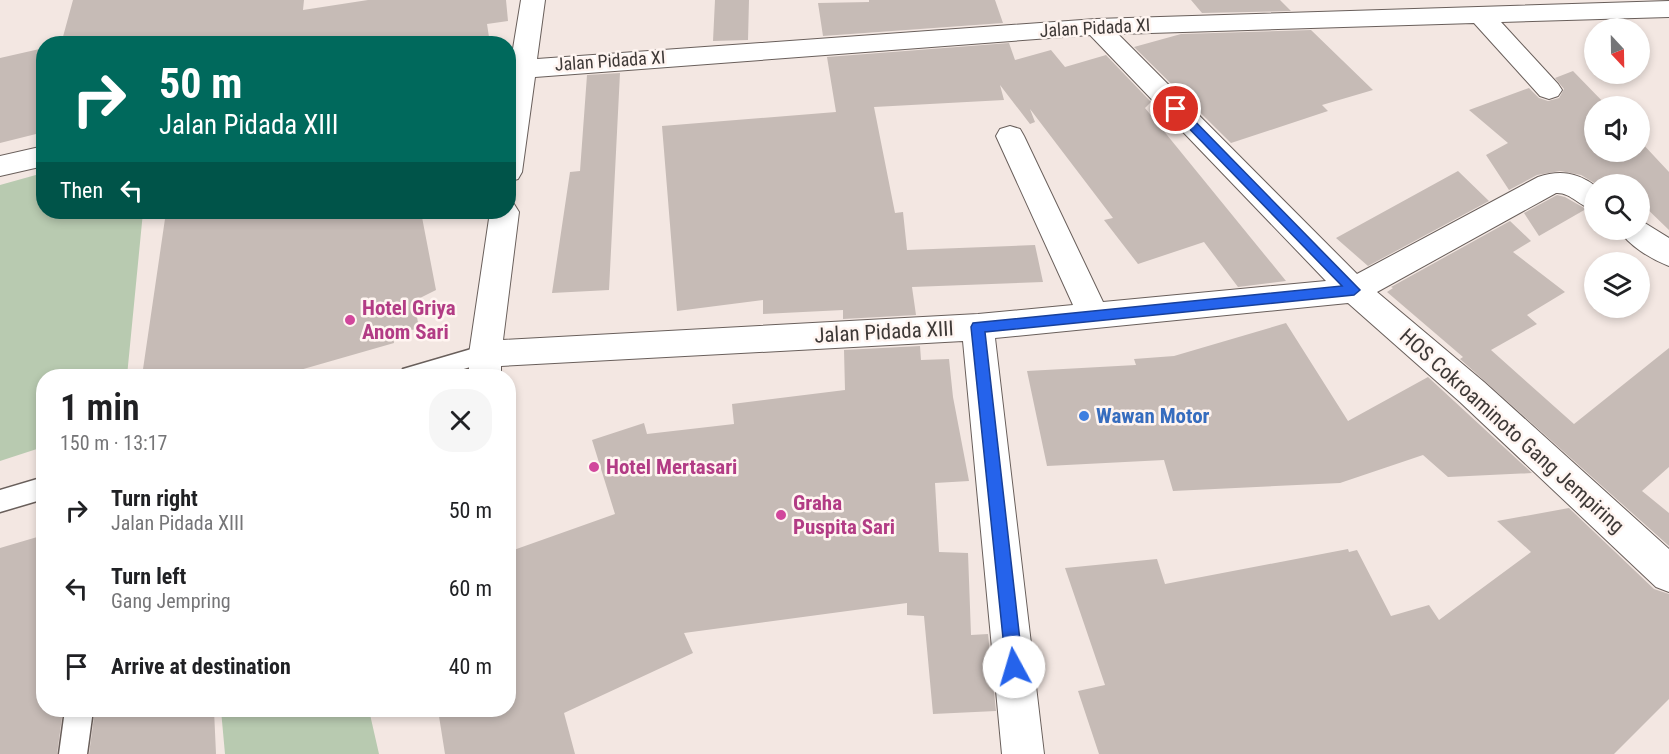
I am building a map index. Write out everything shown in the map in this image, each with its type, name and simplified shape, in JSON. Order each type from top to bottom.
[{"type":"street","points":[[516,65],[533,0]]},
{"type":"street","name":"Jalan Pidada XI","points":[[516,69],[1096,27],[1669,9]]},
{"type":"street","points":[[1481,15],[1549,90]]},
{"type":"street","name":"HOS Cokroaminoto Gang Jempiring","points":[[1096,27],[1354,290],[1472,392],[1669,573]]},
{"type":"street","points":[[1010,136],[1093,315]]},
{"type":"street","points":[[0,166],[36,158]]},
{"type":"street","points":[[1354,290],[1548,184],[1558,180],[1568,181],[1584,193]]},
{"type":"street","points":[[485,365],[503,219]]},
{"type":"street","points":[[1650,240],[1667,251]]},
{"type":"street","name":"Jalan Pidada XIII","points":[[485,365],[978,327],[1354,290]]},
{"type":"street","points":[[978,327],[1023,754]]},
{"type":"lane","points":[[458,369],[485,365]]},
{"type":"lane","points":[[0,501],[36,490]]},
{"type":"lane","points":[[73,754],[78,717]]},
{"type":"green space","points":[[36,175],[36,219],[142,219],[128,369],[36,369],[36,449],[0,461],[0,185]]},
{"type":"green space","points":[[222,717],[371,717],[379,754],[225,754]]},
{"type":"building","points":[[73,0],[304,0],[303,10],[368,0],[506,0],[508,21],[487,24],[489,36],[63,36]]},
{"type":"building","points":[[715,0],[749,0],[748,40],[713,41]]},
{"type":"building","points":[[869,0],[995,0],[1003,23],[823,36],[818,3],[869,2]]},
{"type":"building","points":[[1191,0],[1280,0],[1291,11],[1202,13]]},
{"type":"building","points":[[1311,30],[1373,90],[1322,105],[1328,111],[1231,143],[1134,47],[1181,34]]},
{"type":"building","points":[[1009,43],[1015,60],[1051,50],[1065,67],[1106,55],[1151,102],[1145,108],[1286,281],[1238,287],[1204,242],[1138,264],[1104,220],[1113,218],[1030,109],[1035,122],[1030,124],[1000,85],[1004,100],[874,107],[895,213],[903,212],[907,250],[1035,245],[1043,282],[912,287],[916,315],[843,319],[843,310],[763,314],[763,300],[677,311],[662,126],[836,112],[827,57]]},
{"type":"building","points":[[36,50],[36,134],[0,143],[0,58]]},
{"type":"building","points":[[1573,71],[1597,96],[1584,96],[1584,162],[1650,162],[1650,152],[1669,172],[1669,230],[1650,212],[1650,174],[1584,174],[1584,177],[1560,171],[1537,175],[1509,190],[1486,155],[1508,143],[1469,110],[1529,88],[1539,98],[1548,101],[1559,98],[1564,89],[1555,78]]},
{"type":"building","points":[[620,73],[609,290],[552,293],[570,172],[580,171],[587,75]]},
{"type":"building","points":[[1458,171],[1489,201],[1368,266],[1336,238]]},
{"type":"building","points":[[1557,195],[1584,208],[1584,210],[1539,236],[1524,213]]},
{"type":"building","points":[[165,219],[422,219],[436,290],[414,301],[419,328],[393,335],[394,343],[303,369],[143,369]]},
{"type":"building","points":[[1510,221],[1531,241],[1513,252],[1565,292],[1527,315],[1537,324],[1491,350],[1574,424],[1669,348],[1669,467],[1642,491],[1669,513],[1669,546],[1460,359],[1463,357],[1387,292],[1393,288],[1391,287]]},
{"type":"building","points":[[1286,323],[1348,421],[1428,377],[1532,473],[1448,477],[1423,455],[1340,483],[1173,491],[1164,460],[1047,466],[1027,371],[1136,365],[1134,359],[1174,356]]},
{"type":"building","points":[[920,346],[921,360],[949,359],[953,397],[969,481],[935,483],[939,552],[968,553],[971,635],[988,634],[996,711],[933,714],[924,616],[907,615],[907,603],[684,633],[693,653],[564,713],[575,754],[445,754],[439,717],[516,717],[516,549],[615,514],[592,440],[644,423],[647,434],[734,424],[732,404],[845,390],[844,350]]},
{"type":"building","points":[[1569,508],[1654,589],[1669,594],[1669,699],[1614,754],[1099,754],[1078,691],[1105,685],[1065,568],[1157,559],[1165,584],[1348,549],[1349,552],[1357,550],[1391,616],[1429,605],[1439,620],[1531,552],[1497,521]]},
{"type":"building","points":[[36,537],[36,717],[62,717],[57,754],[0,754],[0,548]]},
{"type":"building","points":[[94,717],[214,717],[216,754],[89,754]]},
{"type":"place","name":"Hotel Griya Anom Sari","points":[[350,320]]},
{"type":"place","name":"Wawan Motor","points":[[1084,416]]},
{"type":"place","name":"Hotel Mertasari","points":[[594,467]]},
{"type":"place","name":"Graha Puspita Sari","points":[[781,515]]},
{"type":"route","points":[[1014,667],[978,327],[1354,290],[1176,109]]}]
